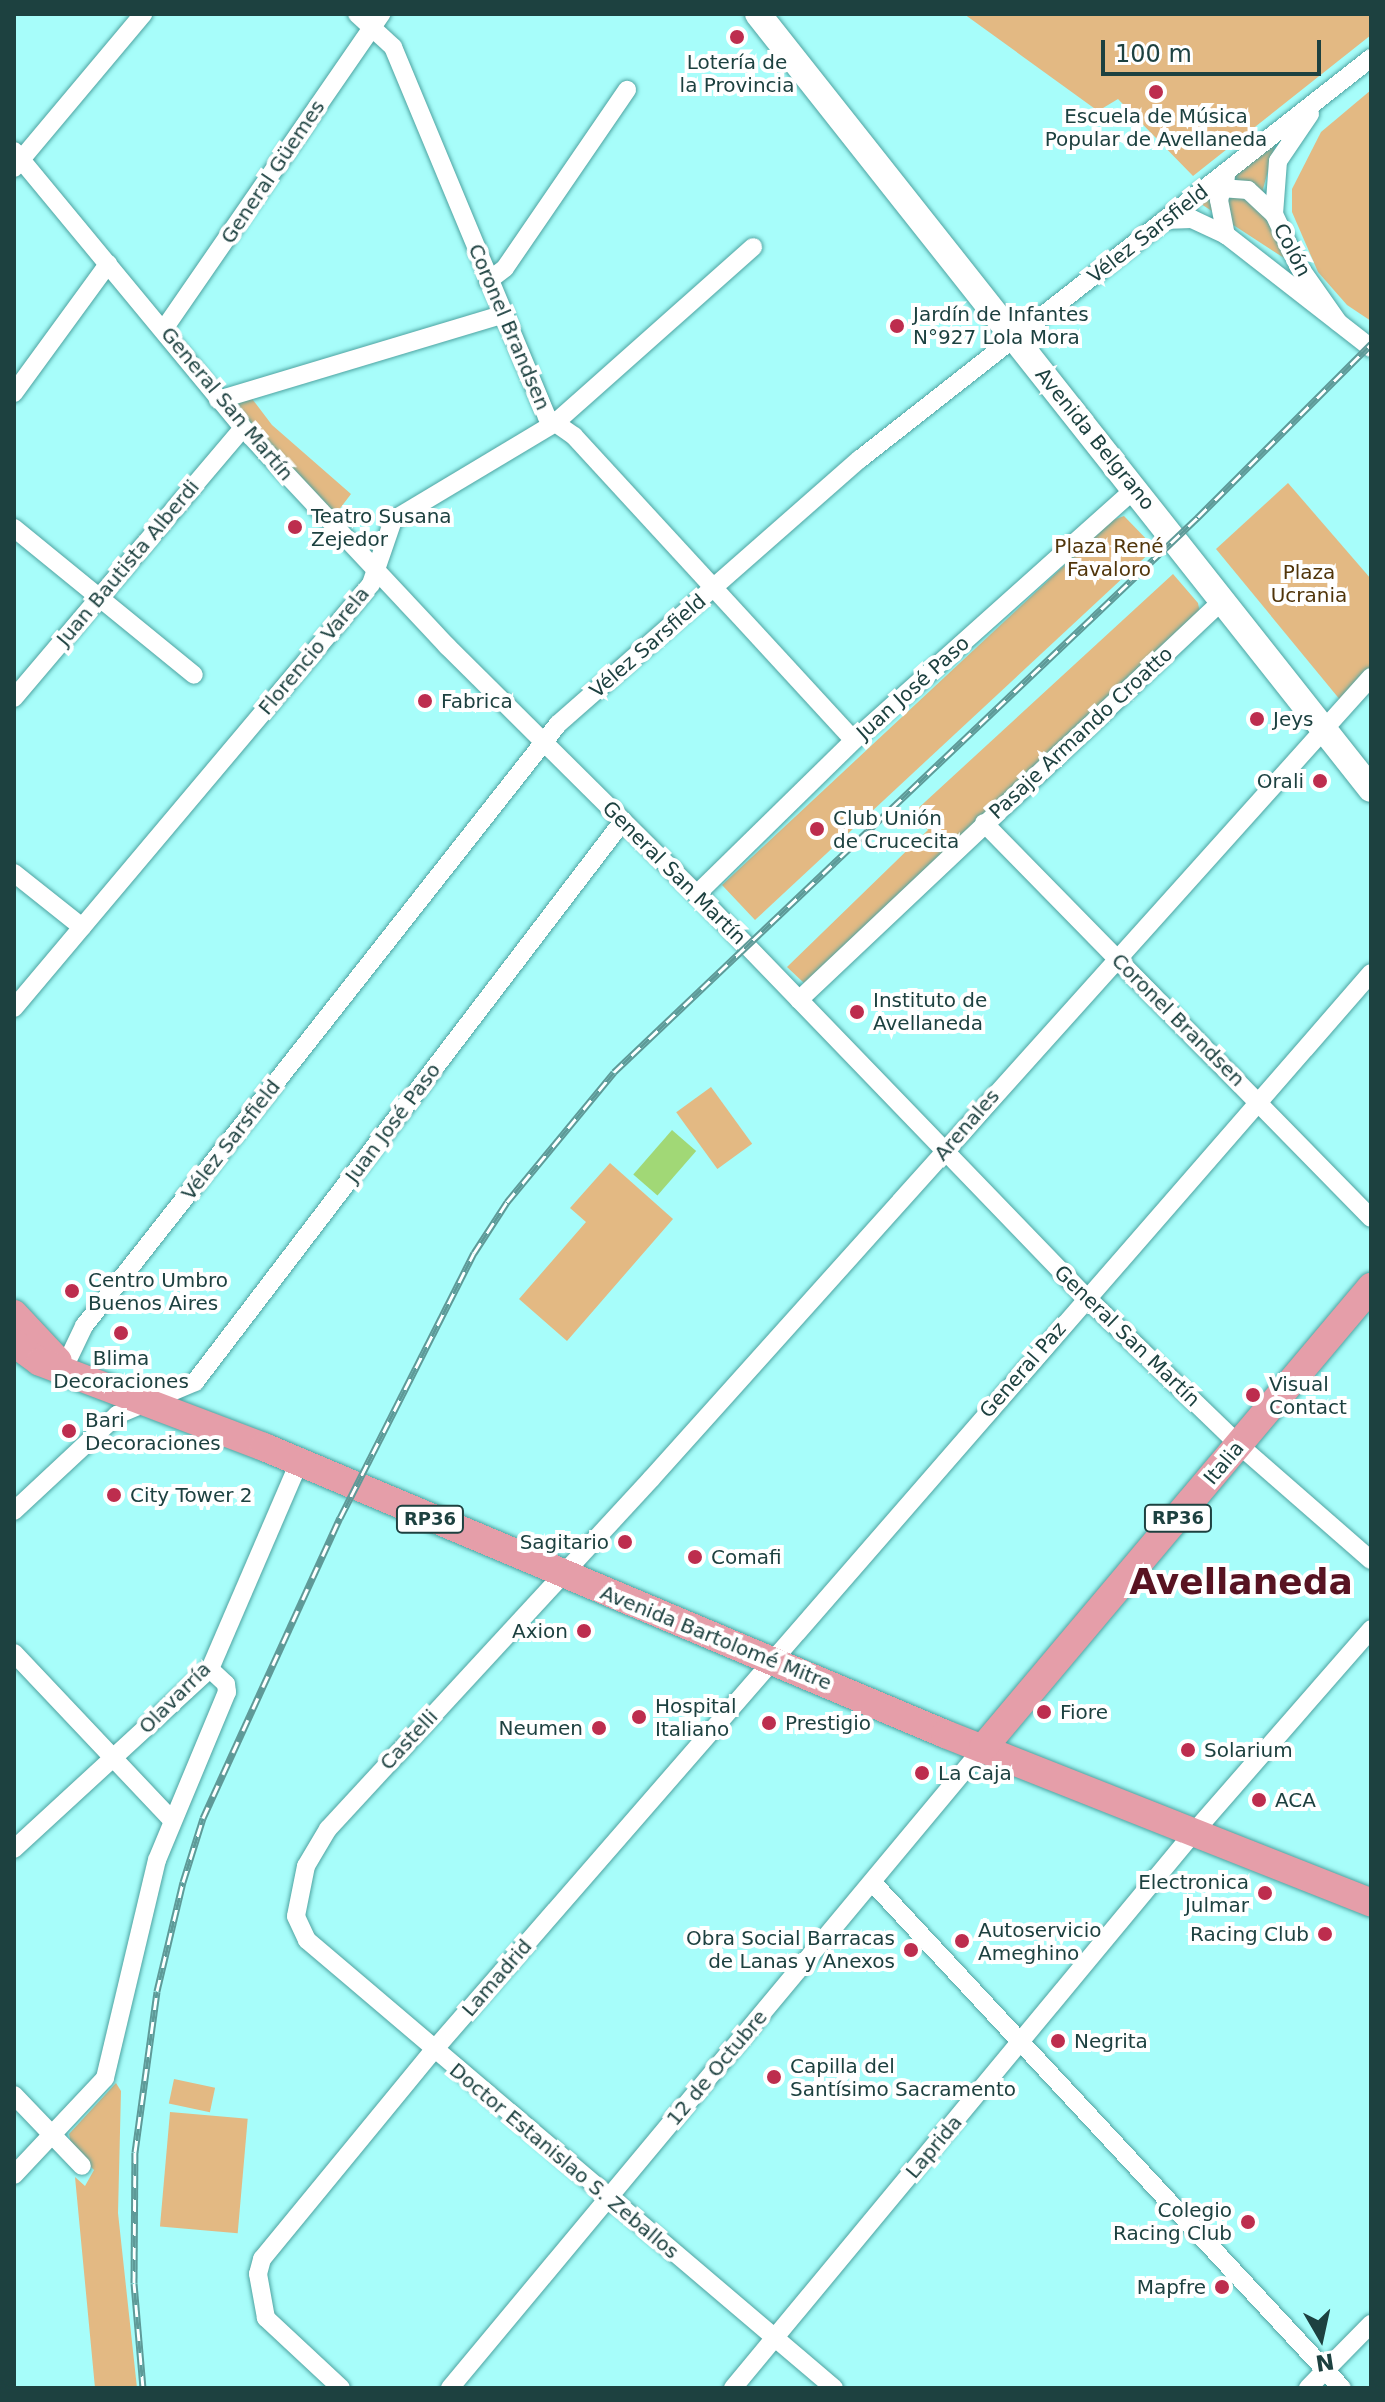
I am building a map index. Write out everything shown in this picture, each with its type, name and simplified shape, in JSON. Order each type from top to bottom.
[{"type":"main road","name":"Avenida Belgrano","points":[[758,14],[1224,599],[1371,789]]},
{"type":"main road","name":"Italia","points":[[983,1748],[1371,1287]]},
{"type":"main road","name":"Avenida Bartolomé Mitre","points":[[14,1314],[64,1368]]},
{"type":"main road","name":"Avenida Bartolomé Mitre","points":[[14,1343],[40,1362],[64,1368],[299,1462],[983,1748],[1371,1903]]},
{"type":"street","points":[[16,159],[143,14]]},
{"type":"street","name":"Coronel Brandsen","points":[[357,14],[377,20],[393,47],[541,409],[574,436],[854,740]]},
{"type":"street","name":"General Güemes","points":[[164,329],[377,20]]},
{"type":"street","name":"Vélez Sarsfield","points":[[64,1368],[84,1326],[558,724],[860,459],[1164,220],[1219,181],[1371,58]]},
{"type":"street","points":[[488,281],[505,268],[627,90]]},
{"type":"street","name":"Colón","points":[[1329,91],[1278,161],[1274,214],[1298,265],[1338,322]]},
{"type":"street","name":"General San Martín","points":[[16,159],[164,329],[243,428],[544,744],[697,894],[1086,1297],[1239,1445],[1371,1560]]},
{"type":"street","points":[[1226,235],[1219,181],[1259,196],[1274,214]]},
{"type":"street","name":"Colón","points":[[1164,220],[1192,219],[1226,235],[1371,348]]},
{"type":"street","name":"Florencio Varela","points":[[14,1008],[378,572],[390,525],[399,515],[555,423],[753,247]]},
{"type":"street","points":[[14,393],[108,264]]},
{"type":"street","points":[[218,400],[501,315]]},
{"type":"street","name":"Juan Bautista Alberdi","points":[[14,698],[243,428]]},
{"type":"street","name":"Juan José Paso","points":[[697,894],[854,740],[1135,489]]},
{"type":"street","points":[[14,528],[194,675]]},
{"type":"street","name":"Pasaje Armando Croatto","points":[[799,1000],[1224,599]]},
{"type":"street","name":"Arenales","points":[[562,1573],[945,1150],[1115,957],[1327,731],[1371,677]]},
{"type":"street","name":"Juan José Paso","points":[[14,1511],[110,1420],[146,1401],[189,1386],[202,1375],[623,821]]},
{"type":"street","name":"Coronel Brandsen","points":[[984,823],[1371,1218]]},
{"type":"street","points":[[14,873],[82,927]]},
{"type":"street","name":"General Paz","points":[[772,1661],[1257,1099],[1371,973]]},
{"type":"street","name":"Olavarría","points":[[14,1849],[210,1669],[299,1462]]},
{"type":"street","name":"Castelli","points":[[298,1928],[306,1866],[328,1829],[562,1573]]},
{"type":"street","name":"Laprida","points":[[733,2388],[1195,1831],[1371,1629]]},
{"type":"street","points":[[14,1653],[173,1821]]},
{"type":"street","name":"Lamadrid","points":[[341,2388],[271,2326],[263,2311],[258,2274],[262,2259],[433,2051],[772,1661]]},
{"type":"street","points":[[14,2175],[105,2078],[147,1893],[173,1821],[227,1692],[226,1684],[210,1669]]},
{"type":"street","name":"12 de Octubre","points":[[450,2388],[983,1748]]},
{"type":"street","points":[[873,1883],[1342,2388]]},
{"type":"street","name":"Doctor Estanislao S. Zeballos","points":[[298,1928],[433,2051],[834,2388]]},
{"type":"street","points":[[14,2095],[82,2166]]},
{"type":"street","points":[[1308,2388],[1371,2324]]},
{"type":"green space","points":[[964,14],[1371,14],[1371,35],[1193,176],[1118,99],[1098,111]]},
{"type":"green space","points":[[1371,90],[1371,321],[1347,305],[1318,272],[1292,212],[1292,189],[1321,132]]},
{"type":"green space","points":[[1277,138],[1263,189],[1284,258],[1198,202]]},
{"type":"green space","points":[[250,396],[272,425],[351,494],[335,515],[234,410],[235,400]]},
{"type":"green space","name":"Plaza Ucrania","points":[[1288,483],[1371,579],[1371,668],[1341,701],[1216,549]]},
{"type":"green space","name":"Plaza René Favaloro","points":[[1124,516],[1155,548],[755,920],[722,885],[1113,520]]},
{"type":"green space","points":[[1173,574],[1198,603],[1200,613],[805,984],[787,967],[928,830],[913,813]]},
{"type":"green space","points":[[711,1087],[752,1144],[717,1169],[676,1112]]},
{"type":"green space","points":[[610,1163],[673,1219],[567,1341],[519,1299],[586,1222],[570,1208]]},
{"type":"green space","points":[[174,2079],[215,2088],[210,2112],[169,2103]]},
{"type":"green space","points":[[116,2083],[121,2091],[118,2213],[137,2388],[95,2388],[75,2177],[85,2186],[94,2170],[72,2148],[69,2134]]},
{"type":"green space","points":[[170,2112],[248,2119],[238,2233],[160,2227]]},
{"type":"shaded area","points":[[672,1130],[696,1151],[657,1196],[633,1175]]},
{"type":"railway","points":[[143,2388],[134,2283],[135,2152],[157,1991],[183,1882],[203,1818],[340,1518],[474,1253],[507,1202],[614,1072],[1198,517],[1371,344]]},
{"type":"place","name":"Lotería de la Provincia","points":[[737,37]]},
{"type":"place","name":"Escuela de Música Popular de Avellaneda","points":[[1156,92]]},
{"type":"place","name":"Jardín de Infantes N°927 Lola Mora","points":[[897,326]]},
{"type":"place","name":"Teatro Susana Zejedor","points":[[295,527]]},
{"type":"place","name":"Fabrica","points":[[425,701]]},
{"type":"place","name":"Jeys","points":[[1257,719]]},
{"type":"place","name":"Orali","points":[[1320,781]]},
{"type":"place","name":"Club Unión de Crucecita","points":[[817,829]]},
{"type":"place","name":"Instituto de Avellaneda","points":[[857,1012]]},
{"type":"place","name":"Centro Umbro Buenos Aires","points":[[72,1291]]},
{"type":"place","name":"Blima Decoraciones","points":[[121,1333]]},
{"type":"place","name":"Visual Contact","points":[[1253,1395]]},
{"type":"place","name":"Bari Decoraciones","points":[[69,1431]]},
{"type":"place","name":"City Tower 2","points":[[114,1495]]},
{"type":"place","name":"Sagitario","points":[[625,1542]]},
{"type":"place","name":"Comafi","points":[[695,1557]]},
{"type":"place","name":"Axion","points":[[584,1631]]},
{"type":"place","name":"Fiore","points":[[1044,1712]]},
{"type":"place","name":"Hospital Italiano","points":[[639,1717]]},
{"type":"place","name":"Prestigio","points":[[769,1723]]},
{"type":"place","name":"Neumen","points":[[599,1728]]},
{"type":"place","name":"Solarium","points":[[1188,1750]]},
{"type":"place","name":"La Caja","points":[[922,1773]]},
{"type":"place","name":"ACA","points":[[1259,1800]]},
{"type":"place","name":"Electronica Julmar","points":[[1265,1893]]},
{"type":"place","name":"Racing Club","points":[[1325,1934]]},
{"type":"place","name":"Autoservicio Ameghino","points":[[962,1941]]},
{"type":"place","name":"Obra Social Barracas de Lanas y Anexos","points":[[911,1950]]},
{"type":"place","name":"Negrita","points":[[1058,2041]]},
{"type":"place","name":"Capilla del Santísimo Sacramento","points":[[774,2077]]},
{"type":"place","name":"Colegio Racing Club","points":[[1248,2222]]},
{"type":"place","name":"Mapfre","points":[[1222,2287]]},
{"type":"district","name":"Avellaneda","points":[[1241,1582]]}]
